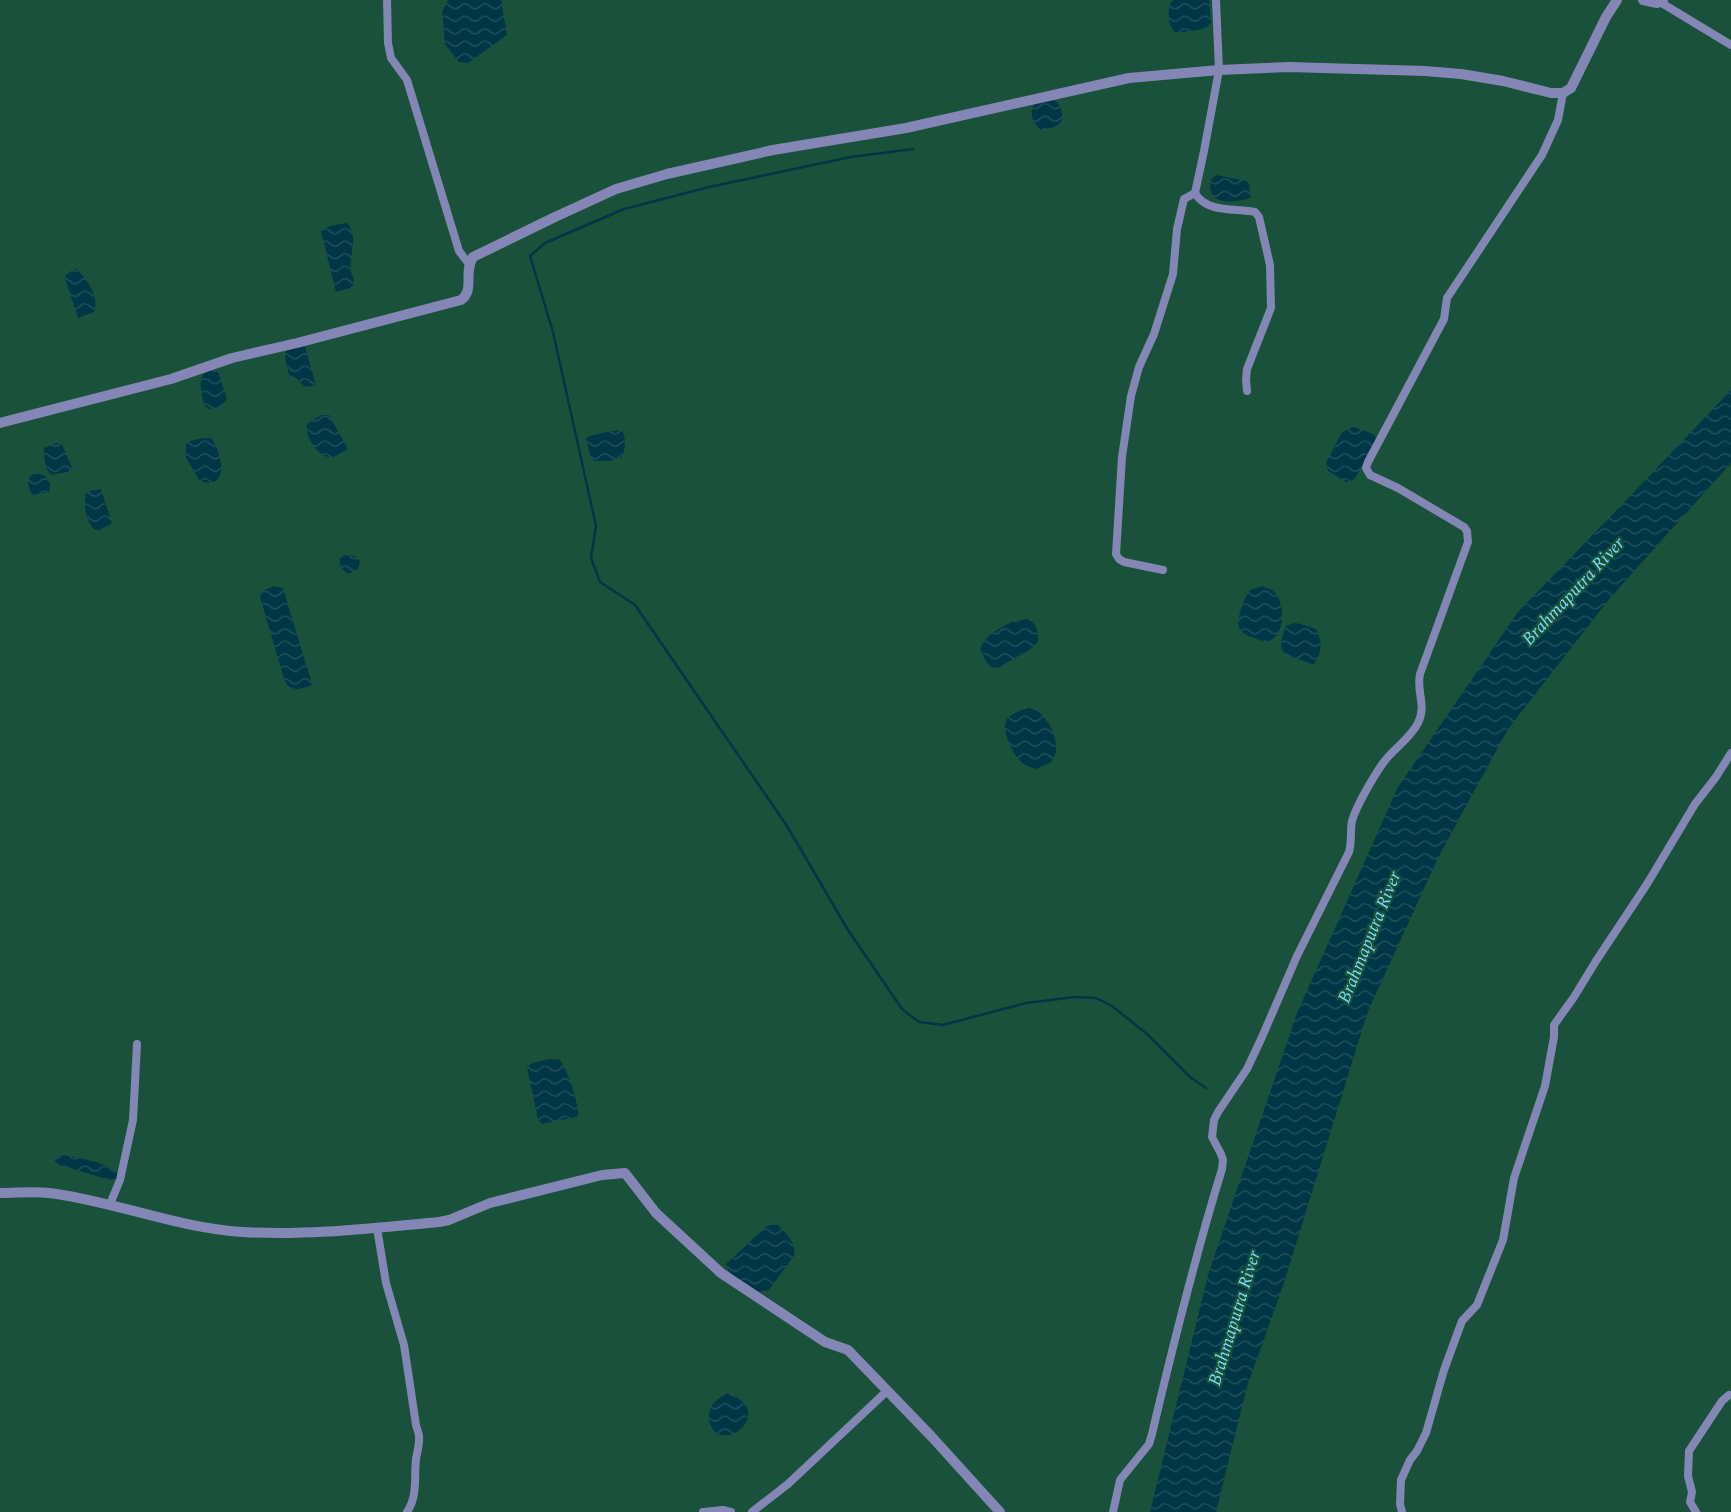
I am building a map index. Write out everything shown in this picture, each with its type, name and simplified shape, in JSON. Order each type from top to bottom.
[{"type":"street","points":[[387,0],[388,43],[391,58],[407,80],[459,252],[469,264]]},
{"type":"street","points":[[1163,570],[1124,562],[1116,554],[1122,457],[1131,396],[1139,367],[1154,334],[1173,274],[1180,213],[1184,199],[1195,193],[1204,151],[1219,70],[1216,0]]},
{"type":"street","points":[[0,423],[171,379],[232,358],[306,341],[461,300],[468,291],[469,264],[473,257],[554,217],[616,189],[667,174],[773,150],[906,128],[1129,78],[1219,70],[1290,67],[1461,74],[1494,79],[1541,92],[1562,93],[1571,88],[1606,17],[1617,0]]},
{"type":"street","points":[[1643,0],[1653,3],[1662,1],[1731,45]]},
{"type":"street","points":[[1113,1512],[1120,1480],[1143,1451],[1152,1434],[1202,1234],[1222,1169],[1223,1160],[1212,1137],[1214,1120],[1247,1069],[1296,956],[1349,852],[1352,821],[1359,804],[1382,764],[1407,739],[1418,722],[1423,705],[1419,687],[1420,674],[1468,542],[1467,532],[1464,527],[1398,488],[1370,475],[1366,468],[1444,319],[1447,298],[1542,155],[1558,120],[1562,93]]},
{"type":"street","points":[[1195,193],[1201,200],[1213,206],[1254,212],[1259,216],[1270,265],[1271,308],[1248,368],[1246,379],[1247,391]]},
{"type":"street","points":[[1402,1512],[1400,1504],[1401,1480],[1426,1433],[1444,1370],[1462,1321],[1476,1305],[1503,1240],[1514,1178],[1545,1086],[1554,1037],[1554,1025],[1647,884],[1696,804],[1731,753]]},
{"type":"street","points":[[110,1204],[120,1180],[133,1120],[137,1044]]},
{"type":"street","points":[[0,1193],[47,1193],[110,1204],[194,1224],[241,1232],[295,1232],[377,1228],[439,1222],[490,1204],[602,1175],[625,1173],[656,1213],[721,1273],[825,1342],[848,1350],[931,1436],[1000,1512]]},
{"type":"street","points":[[377,1228],[386,1283],[404,1345],[420,1441],[416,1461],[416,1485],[410,1507],[406,1512]]},
{"type":"street","points":[[752,1512],[768,1501],[795,1477],[887,1391]]},
{"type":"street","points":[[1696,1512],[1690,1502],[1692,1492],[1688,1476],[1689,1451],[1722,1401],[1729,1395]]},
{"type":"street","points":[[703,1512],[723,1510],[730,1512]]},
{"type":"water","points":[[448,0],[501,0],[507,35],[468,63],[459,62],[445,44],[442,12]]},
{"type":"water","points":[[1174,0],[1209,0],[1211,23],[1205,29],[1175,33],[1169,22],[1170,3]]},
{"type":"water","points":[[1054,100],[1061,108],[1061,122],[1056,126],[1041,130],[1033,119],[1033,106],[1039,101]]},
{"type":"water","points":[[1216,175],[1246,181],[1249,184],[1251,198],[1231,202],[1217,199],[1212,194],[1210,184],[1210,180]]},
{"type":"water","points":[[347,223],[353,235],[350,266],[354,284],[350,288],[336,292],[321,231],[330,226]]},
{"type":"water","points":[[74,269],[77,269],[88,283],[95,300],[94,312],[78,318],[65,278]]},
{"type":"water","points":[[301,345],[305,347],[316,385],[306,387],[289,375],[285,358],[286,351]]},
{"type":"water","points":[[210,370],[218,372],[227,399],[219,408],[209,409],[204,405],[201,380],[202,376]]},
{"type":"water","name":"Brahmaputra River","points":[[1731,390],[1731,463],[1610,598],[1508,729],[1439,856],[1368,1011],[1283,1286],[1247,1387],[1216,1512],[1150,1512],[1208,1275],[1297,1013],[1398,787],[1518,612]]},
{"type":"water","points":[[321,415],[329,415],[348,449],[332,458],[317,450],[308,435],[307,424]]},
{"type":"water","points":[[1353,427],[1374,434],[1376,439],[1356,477],[1352,481],[1346,482],[1328,471],[1326,463],[1342,432]]},
{"type":"water","points":[[618,430],[623,432],[625,439],[625,449],[621,458],[609,461],[594,461],[590,456],[586,438]]},
{"type":"water","points":[[203,438],[211,438],[221,461],[220,476],[216,481],[210,483],[200,481],[186,458],[186,444]]},
{"type":"water","points":[[57,443],[62,444],[72,468],[68,472],[51,475],[44,459],[44,448]]},
{"type":"water","points":[[35,474],[48,478],[50,484],[49,492],[33,495],[31,493],[28,481],[30,476]]},
{"type":"water","points":[[101,489],[112,523],[100,530],[95,530],[87,518],[85,498],[86,493]]},
{"type":"water","points":[[347,554],[355,556],[360,562],[358,569],[348,574],[341,567],[340,563],[340,558]]},
{"type":"water","points":[[274,586],[283,588],[312,684],[311,686],[300,689],[293,688],[285,682],[260,597],[262,591]]},
{"type":"water","points":[[1262,586],[1272,590],[1277,595],[1282,613],[1279,632],[1274,638],[1265,642],[1242,632],[1238,622],[1242,606],[1249,591]]},
{"type":"water","points":[[1027,619],[1037,628],[1038,642],[1032,648],[998,668],[991,667],[981,650],[984,641],[1005,625]]},
{"type":"water","points":[[1294,623],[1316,629],[1321,647],[1314,664],[1289,656],[1282,649],[1282,636],[1286,626]]},
{"type":"water","points":[[1028,708],[1034,709],[1046,719],[1056,742],[1055,756],[1051,762],[1036,769],[1025,765],[1017,757],[1009,744],[1005,730],[1005,724],[1009,717]]},
{"type":"water","points":[[555,1058],[559,1059],[569,1078],[577,1103],[578,1115],[542,1124],[538,1119],[527,1067],[532,1063]]},
{"type":"water","points":[[64,1155],[106,1166],[117,1172],[117,1178],[110,1180],[59,1165],[55,1158]]},
{"type":"water","points":[[778,1225],[790,1239],[795,1251],[794,1256],[768,1291],[756,1291],[737,1280],[726,1264],[767,1226]]},
{"type":"water","points":[[728,1393],[742,1401],[748,1410],[748,1419],[743,1427],[735,1433],[726,1435],[717,1433],[711,1426],[709,1418],[713,1404]]},
{"type":"waterway","points":[[913,149],[851,157],[709,187],[624,209],[545,243],[530,256],[553,332],[596,526],[591,558],[600,582],[635,605],[787,826],[848,930],[902,1009],[919,1022],[943,1025],[1026,1003],[1075,997],[1096,998],[1112,1006],[1147,1034],[1190,1077],[1206,1088]]}]
